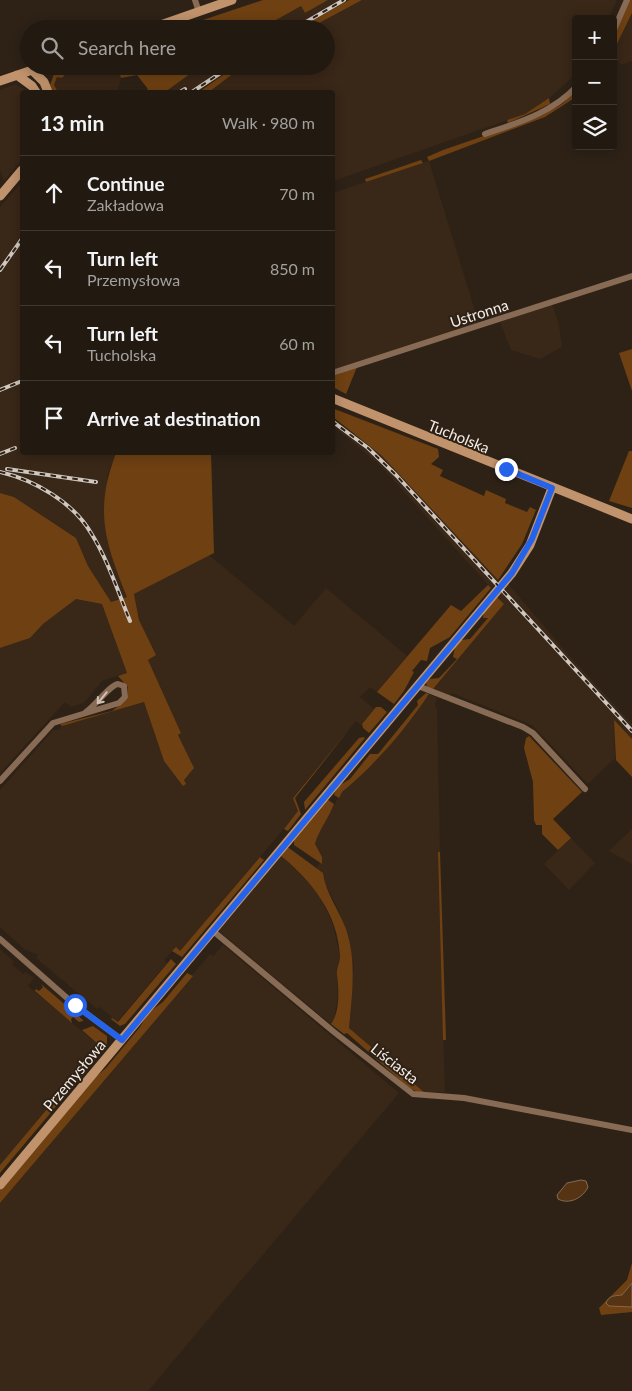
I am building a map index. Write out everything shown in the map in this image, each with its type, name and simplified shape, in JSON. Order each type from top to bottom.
[{"type":"street","points":[[195,0],[199,12]]},
{"type":"street","points":[[175,20],[232,0]]},
{"type":"street","points":[[617,23],[628,0]]},
{"type":"street","points":[[0,81],[20,74]]},
{"type":"street","points":[[17,75],[34,89]]},
{"type":"street","points":[[33,75],[34,89]]},
{"type":"street","points":[[37,75],[44,82],[47,90]]},
{"type":"street","points":[[44,82],[46,75]]},
{"type":"street","points":[[485,134],[537,115],[553,106],[572,90]]},
{"type":"street","points":[[0,196],[20,172]]},
{"type":"street","name":"Ustronna","points":[[335,372],[632,276]]},
{"type":"street","name":"Tucholska","points":[[335,399],[632,519]]},
{"type":"street","name":"Przemysłowa","points":[[0,1185],[418,686],[521,560],[532,539],[552,488]]},
{"type":"street","points":[[0,781],[51,724],[122,701],[126,696],[124,688],[119,684],[112,685],[97,705],[86,712]]},
{"type":"street","points":[[418,686],[523,727],[533,734],[585,789]]},
{"type":"street","name":"Liściasta","points":[[213,931],[334,1032],[413,1094],[464,1098],[632,1130]]},
{"type":"street","points":[[0,939],[75,1005],[122,1040]]},
{"type":"shaded area","points":[[263,0],[328,0],[305,13],[301,6],[276,20],[203,20]]},
{"type":"shaded area","points":[[328,0],[349,0],[314,20],[276,20],[301,6],[305,13]]},
{"type":"shaded area","points":[[349,0],[362,0],[325,20],[314,20]]},
{"type":"shaded area","points":[[362,0],[617,0],[610,15],[572,15],[572,78],[553,95],[525,114],[335,180],[335,90],[212,90],[231,75],[335,75],[335,20],[325,20]]},
{"type":"shaded area","points":[[630,0],[632,0],[632,13],[617,44],[617,28]]},
{"type":"shaded area","points":[[632,13],[632,61],[621,65],[617,60],[617,44]]},
{"type":"shaded area","points":[[54,75],[64,75],[62,78],[57,77],[54,85],[57,90],[52,90],[50,85]]},
{"type":"shaded area","points":[[65,75],[120,75],[121,78],[117,90],[57,90],[54,85],[57,77],[62,78]]},
{"type":"shaded area","points":[[120,75],[137,75],[121,78]]},
{"type":"shaded area","points":[[137,75],[189,75],[168,90],[147,90],[148,89]]},
{"type":"shaded area","points":[[189,75],[223,75],[202,90],[168,90]]},
{"type":"shaded area","points":[[223,75],[231,75],[212,90],[202,90]]},
{"type":"shaded area","points":[[16,84],[26,90],[20,90],[20,161],[4,181],[0,170],[0,90]]},
{"type":"shaded area","points":[[572,95],[572,100],[545,117],[429,161],[427,157],[539,117],[562,104]]},
{"type":"shaded area","points":[[549,98],[550,104],[508,123],[507,120],[525,114]]},
{"type":"shaded area","points":[[421,160],[423,163],[366,182],[365,179]]},
{"type":"shaded area","points":[[429,161],[479,324],[335,369],[335,192]]},
{"type":"shaded area","points":[[20,184],[20,455],[115,455],[107,476],[127,597],[110,602],[88,566],[76,538],[14,497],[0,493],[0,207]]},
{"type":"shaded area","points":[[552,304],[559,325],[562,347],[540,359],[511,350],[500,322]]},
{"type":"shaded area","points":[[632,349],[632,391],[619,353]]},
{"type":"shaded area","points":[[357,367],[346,394],[335,388],[335,375]]},
{"type":"shaded area","points":[[335,409],[438,449],[439,457],[431,464],[443,470],[440,476],[484,496],[486,490],[506,499],[505,503],[527,512],[530,507],[536,510],[522,544],[498,580],[382,456],[335,419]]},
{"type":"shaded area","points":[[335,419],[382,456],[498,580],[491,588],[378,463],[335,428]]},
{"type":"shaded area","points":[[629,451],[632,451],[632,508],[609,501]]},
{"type":"shaded area","points":[[115,455],[211,455],[214,553],[134,594],[139,620],[156,655],[148,660],[181,733],[178,735],[194,768],[184,780],[186,784],[183,786],[164,761],[144,702],[62,726],[60,724],[112,711],[128,698],[128,687],[118,676],[127,673],[102,604],[76,599],[43,624],[30,638],[0,648],[0,493],[14,497],[76,538],[88,566],[111,602],[127,597],[108,543],[105,526],[105,492]]},
{"type":"shaded area","points":[[209,555],[294,626],[326,588],[407,656],[377,692],[370,687],[360,697],[374,709],[361,725],[356,721],[293,797],[299,811],[180,951],[175,948],[164,960],[167,963],[117,1022],[100,1007],[97,1009],[36,958],[38,955],[24,949],[0,927],[0,790],[53,730],[59,730],[62,725],[144,702],[164,761],[184,780],[193,768],[178,735],[181,733],[148,660],[156,655],[139,620],[134,594]]},
{"type":"shaded area","points":[[488,585],[491,588],[450,637],[430,648],[427,661],[421,660],[412,671],[414,672],[404,691],[394,704],[377,692],[451,605],[461,611]]},
{"type":"shaded area","points":[[509,585],[566,652],[632,724],[632,739],[614,721],[615,758],[588,784],[532,725],[452,693],[450,696],[433,689],[504,604],[497,597]]},
{"type":"shaded area","points":[[497,597],[504,604],[433,689],[427,687],[426,682],[430,679],[439,678],[457,659],[453,657],[455,647],[461,640],[470,639],[488,618],[483,618],[484,612]]},
{"type":"shaded area","points":[[76,599],[102,604],[127,673],[102,681],[84,703],[71,707],[65,702],[0,773],[0,648],[30,638],[43,624]]},
{"type":"shaded area","points":[[426,693],[429,694],[389,746],[342,792],[339,798],[334,795],[337,787],[350,779],[370,754],[378,754],[418,705],[417,701]]},
{"type":"shaded area","points":[[429,694],[437,698],[435,706],[437,709],[440,852],[438,863],[445,1092],[425,1093],[349,1028],[354,965],[339,911],[324,882],[322,873],[316,868],[320,863],[322,864],[315,844],[319,829],[342,792],[376,761],[413,717]]},
{"type":"shaded area","points":[[376,707],[381,707],[387,712],[369,733],[363,728],[362,724]]},
{"type":"shaded area","points":[[614,720],[632,739],[632,777],[616,760]]},
{"type":"shaded area","points":[[351,727],[295,798],[301,814],[288,831],[284,829],[298,811],[293,798]]},
{"type":"shaded area","points":[[529,736],[582,792],[553,819],[571,838],[558,850],[542,834],[542,825],[536,825],[534,820],[533,782],[524,748],[526,738]]},
{"type":"shaded area","points":[[359,738],[365,738],[305,810],[304,802]]},
{"type":"shaded area","points":[[327,799],[334,804],[315,844],[322,857],[322,864],[294,845],[294,839]]},
{"type":"shaded area","points":[[632,829],[632,864],[609,851]]},
{"type":"shaded area","points":[[571,838],[595,863],[569,890],[544,864]]},
{"type":"shaded area","points":[[287,848],[323,873],[329,894],[346,929],[353,966],[349,1028],[425,1093],[445,1094],[422,1094],[409,1088],[347,1033],[344,1034],[331,1024],[336,1013],[338,1000],[337,973],[340,956],[338,941],[329,912],[313,888],[281,856]]},
{"type":"shaded area","points":[[438,852],[440,852],[446,1040],[443,1040]]},
{"type":"shaded area","points":[[281,856],[308,880],[319,893],[333,925],[340,956],[337,973],[338,996],[334,1020],[331,1024],[220,932],[220,929]]},
{"type":"shaded area","points":[[260,857],[264,860],[182,957],[172,951],[176,947],[180,951]]},
{"type":"shaded area","points":[[223,945],[399,1093],[148,1391],[0,1391],[0,1203],[210,954],[213,956]]},
{"type":"shaded area","points":[[0,949],[14,962],[12,964],[23,974],[26,972],[34,978],[28,986],[100,1046],[0,1165]]},
{"type":"shaded area","points":[[171,959],[176,964],[125,1024],[120,1026],[111,1019],[118,1022]]},
{"type":"shaded area","points":[[187,973],[193,976],[0,1203],[0,1190],[92,1080],[106,1068],[140,1027],[148,1013],[163,1002]]},
{"type":"shaded area","points":[[41,984],[83,1021],[79,1022],[73,1017],[71,1019],[72,1023],[35,991],[36,989],[39,991],[43,987]]},
{"type":"shaded area","points":[[93,1026],[107,1036],[107,1046],[0,1173],[0,1165],[100,1046],[82,1030]]},
{"type":"shaded area","points":[[581,1180],[586,1181],[588,1187],[583,1194],[571,1201],[558,1199],[557,1195],[567,1183]]},
{"type":"shaded area","points":[[632,1263],[632,1283],[622,1295],[612,1296],[609,1306],[632,1307],[632,1312],[601,1315],[599,1308],[627,1280]]},
{"type":"shaded area","points":[[632,1283],[632,1307],[609,1306],[606,1303],[611,1297],[622,1295]]},
{"type":"railway","points":[[310,20],[344,0]]},
{"type":"railway","points":[[195,90],[218,75]]},
{"type":"railway","points":[[0,270],[20,242]]},
{"type":"railway","points":[[0,390],[20,382]]},
{"type":"railway","points":[[335,423],[368,448],[396,475],[632,731]]},
{"type":"railway","points":[[0,454],[15,448]]},
{"type":"railway","points":[[7,469],[96,482]]},
{"type":"railway","points":[[0,472],[26,481],[51,494],[63,502],[83,522],[103,554],[130,621]]},
{"type":"route","points":[[75,1005],[122,1040],[512,573],[532,539],[552,488],[506,469]]}]
